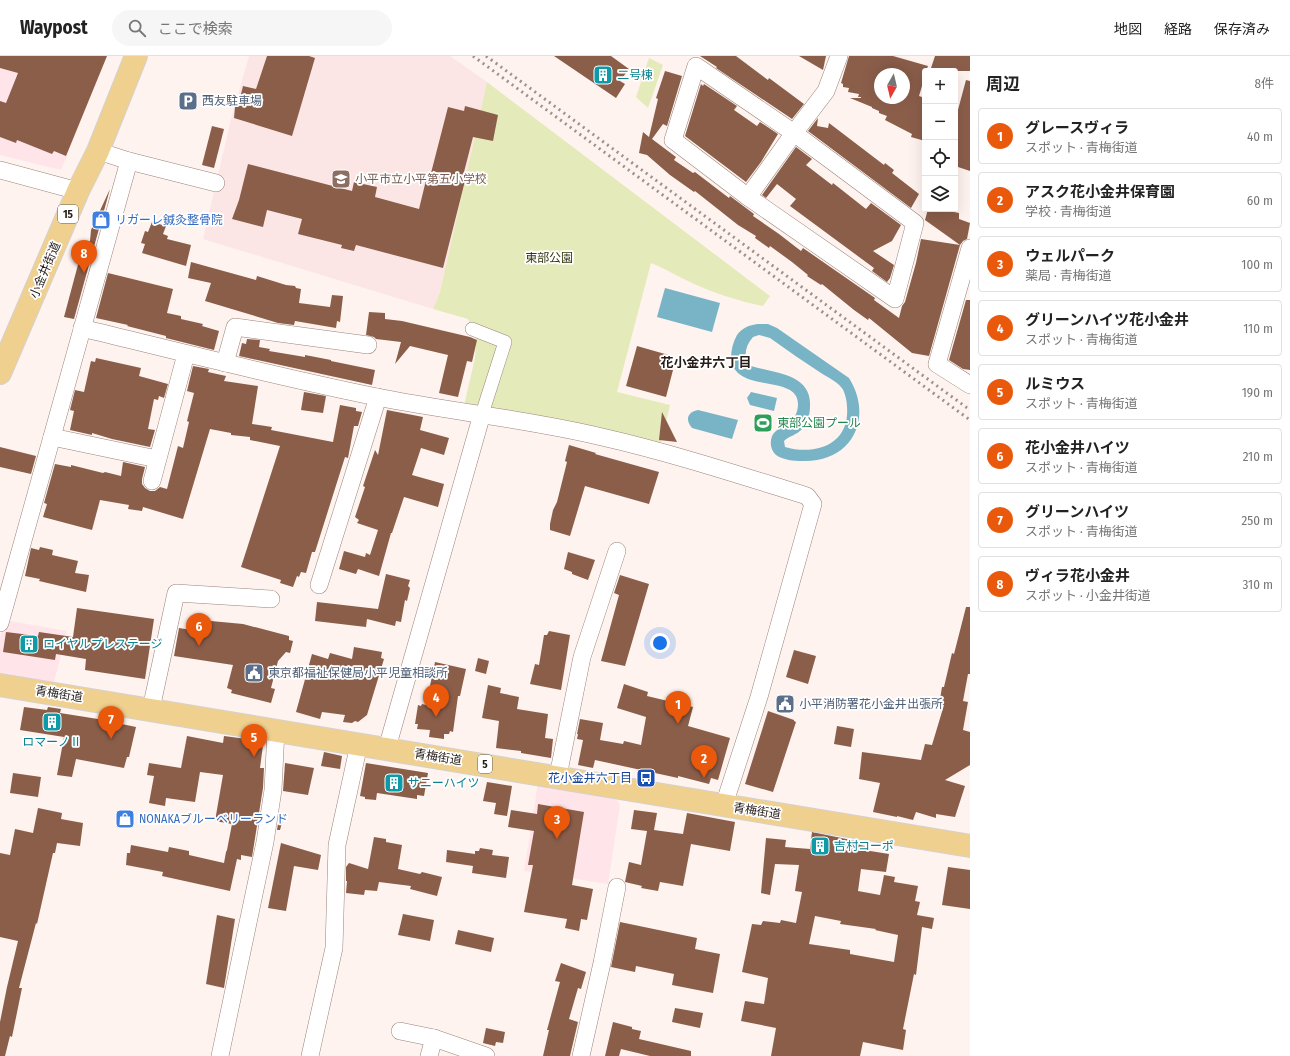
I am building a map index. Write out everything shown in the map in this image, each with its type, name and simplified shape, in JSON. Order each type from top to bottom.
[{"type":"main road","name":"小金井街道","points":[[0,373],[78,191],[98,151],[136,56]]},
{"type":"main road","name":"青梅街道","points":[[0,685],[558,776],[970,846]]},
{"type":"street","points":[[748,197],[826,91],[839,56]]},
{"type":"street","points":[[696,66],[794,133],[915,223],[895,299],[748,197],[673,140],[696,66]]},
{"type":"street","points":[[98,151],[129,161],[216,183]]},
{"type":"street","points":[[0,623],[129,161]]},
{"type":"street","points":[[0,170],[78,191]]},
{"type":"street","points":[[970,248],[937,364],[970,385]]},
{"type":"street","points":[[225,363],[235,327],[368,345]]},
{"type":"street","points":[[82,328],[186,354],[378,397],[586,433],[684,458],[807,496],[813,504],[759,696],[724,805]]},
{"type":"street","points":[[387,748],[482,414],[505,342],[472,329]]},
{"type":"street","points":[[152,481],[186,354]]},
{"type":"street","points":[[319,585],[378,397]]},
{"type":"street","points":[[52,437],[157,459]]},
{"type":"street","points":[[558,776],[582,657],[617,551]]},
{"type":"street","points":[[151,709],[176,593],[271,599]]},
{"type":"street","points":[[220,1056],[265,842],[273,790],[276,730]]},
{"type":"street","points":[[310,1056],[334,948],[337,845],[359,744]]},
{"type":"street","points":[[581,1056],[617,887]]},
{"type":"street","points":[[400,1031],[434,1038],[486,1056]]},
{"type":"street","points":[[429,1056],[434,1038]]},
{"type":"shaded area","points":[[40,56],[107,56],[61,170],[0,155],[0,63]]},
{"type":"shaded area","name":"小平市立小平第五小学校","points":[[249,56],[450,56],[487,82],[440,292],[433,309],[203,239],[231,119]]},
{"type":"shaded area","points":[[5,620],[67,631],[54,682],[0,674],[0,638]]},
{"type":"shaded area","points":[[538,783],[614,796],[620,805],[608,884],[524,871]]},
{"type":"green space","points":[[649,58],[663,65],[648,108],[636,97]]},
{"type":"green space","name":"東部公園","points":[[487,82],[770,296],[763,306],[735,299],[685,280],[651,263],[617,392],[670,405],[658,455],[462,414],[475,358],[476,339],[468,319],[433,309],[440,292]]},
{"type":"water","points":[[665,288],[720,303],[712,332],[657,317]]},
{"type":"water","points":[[758,324],[768,324],[777,328],[849,378],[856,393],[859,408],[858,422],[854,435],[845,446],[834,454],[819,460],[799,461],[782,458],[776,455],[772,449],[772,436],[777,430],[787,425],[793,419],[797,412],[798,404],[796,396],[790,390],[750,380],[741,375],[734,368],[731,355],[732,346],[736,338],[743,329]],"holes":[[[759,335],[770,338],[808,365],[834,381],[839,385],[845,394],[847,407],[846,420],[843,430],[837,438],[829,444],[808,450],[785,447],[784,441],[800,431],[807,421],[810,409],[809,395],[805,387],[798,381],[780,373],[751,366],[747,363],[746,349],[753,337]]]},
{"type":"water","points":[[751,392],[777,398],[774,411],[750,405],[747,398]]},
{"type":"water","points":[[698,410],[738,420],[732,439],[692,428],[688,422],[689,414]]},
{"type":"building","points":[[0,56],[107,56],[66,156],[54,151],[52,154],[17,140],[16,143],[0,137],[0,101],[6,103],[18,73],[0,68]]},
{"type":"building","points":[[267,56],[309,56],[315,58],[292,136],[234,118],[235,107],[237,102],[239,102],[243,86],[256,89]]},
{"type":"building","name":"二号棟","points":[[554,56],[611,56],[629,69],[620,81],[625,84],[616,98]]},
{"type":"building","points":[[700,56],[736,56],[804,104],[792,119]]},
{"type":"building","points":[[799,56],[826,56],[823,70]]},
{"type":"building","points":[[849,56],[893,56],[928,66],[927,68],[922,68],[922,86],[919,96],[922,97],[922,140],[911,137],[912,134],[885,120],[887,116],[879,113],[879,111],[850,98],[861,97],[858,97],[859,94],[848,92],[849,88],[843,87],[843,84],[841,83]]},
{"type":"building","points":[[935,56],[970,56],[970,71],[958,71],[958,68],[931,68]]},
{"type":"building","points":[[665,71],[682,76],[667,126],[663,124],[652,139],[676,157],[674,160],[693,173],[695,172],[729,198],[730,196],[754,214],[753,216],[801,251],[803,248],[875,298],[874,300],[899,318],[916,263],[921,239],[960,245],[929,356],[912,353],[869,318],[868,320],[822,284],[821,285],[807,276],[808,275],[792,262],[770,246],[769,248],[755,238],[756,236],[738,225],[695,191],[694,192],[670,175],[647,155],[639,153],[643,132],[649,137],[658,99],[656,98]]},
{"type":"building","points":[[966,80],[970,81],[970,171],[958,167],[958,110]]},
{"type":"building","points":[[701,84],[703,86],[704,84],[737,106],[734,110],[757,126],[760,122],[778,134],[761,162],[746,182],[685,136]]},
{"type":"building","points":[[465,106],[498,115],[493,141],[473,137],[464,172],[467,173],[443,268],[356,245],[354,251],[341,248],[342,245],[298,234],[302,219],[267,210],[263,227],[232,219],[239,200],[248,164],[352,191],[354,182],[377,187],[375,197],[419,209],[428,172],[431,173],[448,107],[464,111]]},
{"type":"building","points":[[818,118],[817,126],[828,128],[829,123],[884,165],[885,163],[894,170],[892,173],[919,194],[911,208],[808,131]]},
{"type":"building","points":[[212,126],[224,129],[214,168],[202,165]]},
{"type":"building","points":[[796,147],[812,159],[806,165],[832,185],[833,183],[866,209],[871,203],[901,225],[892,241],[873,251],[894,265],[890,278],[887,282],[872,271],[874,268],[790,206],[796,199],[777,184],[766,198],[762,195]]},
{"type":"building","points":[[110,189],[74,319],[64,317],[83,246],[90,241],[91,230]]},
{"type":"building","points":[[927,212],[959,213],[959,219],[970,223],[967,239],[960,245],[925,220]]},
{"type":"building","points":[[152,222],[166,226],[163,234],[168,236],[167,239],[191,245],[186,266],[142,253],[145,244],[141,243],[145,231],[148,232]]},
{"type":"building","points":[[191,262],[256,280],[257,276],[286,285],[295,286],[296,288],[301,289],[299,303],[330,307],[332,295],[343,296],[340,322],[337,321],[336,328],[295,321],[294,325],[278,323],[205,301],[211,283],[188,278]]},
{"type":"building","points":[[108,273],[173,289],[167,313],[181,316],[181,319],[203,324],[202,326],[219,331],[214,350],[166,338],[166,336],[127,326],[128,325],[96,318]]},
{"type":"building","points":[[966,300],[970,300],[970,370],[963,369],[949,360]]},
{"type":"building","points":[[369,312],[385,313],[385,319],[402,321],[477,340],[472,362],[467,361],[458,397],[439,393],[448,355],[410,346],[395,364],[401,342],[376,339],[366,335]]},
{"type":"building","points":[[247,339],[260,340],[259,347],[270,349],[269,351],[305,357],[305,355],[375,370],[372,385],[239,356],[242,343],[246,344]]},
{"type":"building","points":[[637,346],[672,356],[668,369],[673,370],[666,397],[626,386]]},
{"type":"building","points":[[96,358],[141,368],[139,376],[168,384],[164,398],[159,396],[158,400],[154,399],[148,429],[155,430],[150,447],[92,433],[92,435],[70,430],[74,411],[70,410],[75,390],[84,392],[91,361],[95,362]]},
{"type":"building","points":[[193,366],[209,369],[208,372],[226,376],[224,381],[258,386],[252,424],[272,427],[271,430],[333,442],[340,405],[356,408],[356,411],[362,412],[358,426],[354,426],[348,458],[345,457],[315,552],[312,552],[306,573],[301,572],[299,577],[297,576],[293,587],[280,583],[281,580],[241,567],[280,446],[250,440],[250,437],[231,435],[231,433],[210,429],[183,519],[143,507],[142,511],[128,509],[129,505],[100,500],[92,530],[43,517],[47,504],[44,503],[55,464],[71,467],[71,465],[121,476],[123,462],[145,467],[142,484],[145,488],[150,491],[155,491],[160,487],[167,489],[178,446],[183,448],[189,422],[187,421],[194,393],[187,391]]},
{"type":"building","points":[[304,392],[326,396],[323,413],[301,410]]},
{"type":"building","points":[[387,410],[423,417],[420,430],[449,438],[444,455],[421,448],[412,475],[444,484],[438,507],[404,497],[391,533],[379,576],[358,569],[356,574],[339,569],[344,551],[365,557],[366,553],[370,555],[378,530],[357,523],[359,520],[355,517],[365,487],[363,486],[375,450],[378,455]]},
{"type":"building","points":[[662,412],[677,442],[659,440]]},
{"type":"building","points":[[569,445],[659,472],[649,504],[585,486],[570,536],[550,530],[553,510],[557,502],[567,462],[565,461]]},
{"type":"building","points":[[0,447],[36,456],[31,474],[0,467]]},
{"type":"building","points":[[40,547],[53,550],[52,555],[78,561],[75,573],[89,575],[86,592],[39,581],[40,579],[25,576],[31,548],[39,550]]},
{"type":"building","points":[[568,552],[595,560],[588,580],[572,574],[572,572],[564,569]]},
{"type":"building","points":[[386,574],[410,580],[408,586],[410,588],[407,601],[405,600],[401,622],[396,621],[395,626],[367,619],[366,627],[315,621],[317,602],[378,609]]},
{"type":"building","points":[[620,575],[649,584],[625,666],[601,661],[619,595],[614,593]]},
{"type":"building","points":[[966,607],[970,607],[970,674],[968,674],[963,701],[968,702],[963,730],[970,732],[970,765],[945,780],[965,786],[955,817],[936,814],[936,818],[916,812],[913,820],[873,812],[880,783],[859,779],[862,752],[921,760],[925,744],[932,745],[944,705],[939,705],[942,687],[944,687],[952,653],[954,654]]},
{"type":"building","points":[[77,608],[154,619],[145,679],[85,670],[86,659],[56,654],[55,660],[3,652],[6,632],[38,636],[39,632],[73,637]]},
{"type":"building","points":[[211,621],[243,624],[289,636],[289,640],[293,641],[290,653],[286,652],[278,661],[271,688],[275,689],[271,703],[231,693],[232,690],[227,688],[233,665],[174,656],[179,628],[209,633]]},
{"type":"building","points":[[549,631],[570,635],[561,690],[530,684],[535,664],[539,665],[544,635],[547,635]]},
{"type":"building","points":[[354,647],[382,652],[381,658],[384,659],[367,715],[358,722],[355,721],[352,723],[343,722],[345,715],[322,712],[320,719],[296,712],[312,654],[328,659],[330,653],[352,659]]},
{"type":"building","points":[[794,650],[816,656],[808,684],[786,677]]},
{"type":"building","points":[[478,658],[489,661],[486,674],[475,671]]},
{"type":"building","points":[[435,662],[466,669],[460,696],[458,696],[453,732],[450,731],[449,734],[444,734],[444,739],[429,737],[430,730],[417,729],[418,724],[415,724],[418,705],[426,705]]},
{"type":"building","points":[[624,684],[648,692],[647,696],[693,707],[688,726],[730,738],[718,780],[711,778],[709,784],[678,776],[678,778],[595,760],[593,768],[578,765],[583,740],[577,739],[580,719],[603,723],[600,740],[623,744],[624,741],[641,745],[646,717],[617,708]]},
{"type":"building","points":[[488,685],[501,688],[500,693],[519,697],[517,709],[548,714],[545,738],[553,739],[551,758],[521,753],[521,751],[496,748],[499,721],[482,718]]},
{"type":"building","points":[[24,707],[47,710],[48,707],[61,709],[60,713],[136,727],[129,757],[127,757],[124,768],[76,759],[72,777],[57,775],[64,737],[20,730]]},
{"type":"building","points":[[768,711],[796,722],[773,792],[745,784]]},
{"type":"building","points":[[837,726],[854,729],[851,747],[834,744]]},
{"type":"building","points":[[187,736],[223,743],[224,736],[261,741],[263,745],[260,768],[264,768],[263,788],[252,857],[241,855],[241,860],[237,859],[230,891],[162,876],[163,872],[126,865],[127,853],[130,853],[131,845],[168,852],[169,847],[189,851],[189,855],[224,863],[232,824],[215,821],[223,775],[200,772],[195,802],[166,798],[165,806],[149,803],[154,776],[147,775],[149,763],[181,768]]},
{"type":"building","points":[[324,752],[342,756],[340,769],[321,766]]},
{"type":"building","points":[[285,763],[314,768],[308,795],[283,791]]},
{"type":"building","name":"サニーハイツ","points":[[366,763],[428,773],[424,796],[417,795],[417,799],[377,793],[376,800],[365,799],[365,797],[360,796]]},
{"type":"building","points":[[13,773],[41,777],[38,797],[10,793]]},
{"type":"building","points":[[487,782],[512,786],[507,816],[494,814],[496,803],[483,801]]},
{"type":"building","points":[[538,804],[584,812],[572,885],[593,889],[587,920],[581,919],[579,931],[565,928],[567,919],[524,912],[533,865],[528,865],[534,831],[508,827],[511,810],[537,814]]},
{"type":"building","points":[[38,808],[62,813],[61,819],[83,823],[80,846],[57,843],[55,853],[53,853],[37,924],[36,923],[19,988],[22,988],[12,1037],[10,1036],[5,1056],[0,1056],[0,1022],[18,941],[0,937],[0,853],[10,855],[15,829],[33,833]]},
{"type":"building","points":[[634,810],[657,813],[654,830],[683,834],[687,813],[735,822],[730,851],[691,844],[683,886],[660,882],[658,891],[641,888],[642,886],[625,882],[629,862],[641,865],[647,831],[631,829]]},
{"type":"building","points":[[279,818],[283,819],[280,830],[277,830]]},
{"type":"building","points":[[812,832],[861,842],[860,845],[865,846],[864,850],[889,854],[886,872],[861,869],[858,891],[880,895],[884,875],[895,877],[894,882],[918,886],[915,901],[920,902],[917,915],[934,918],[932,929],[922,927],[916,975],[914,974],[903,1029],[906,1030],[903,1050],[863,1042],[860,1056],[771,1056],[776,1028],[741,1021],[745,1001],[764,1004],[768,978],[742,972],[752,924],[761,925],[763,921],[780,923],[781,920],[796,923],[802,892],[795,891],[799,865],[775,864],[770,895],[761,893],[766,838],[786,840],[785,847],[810,849]],"holes":[[[815,916],[841,921],[840,924],[876,929],[875,930],[898,935],[894,962],[850,954],[850,950],[809,944]]]},
{"type":"building","points":[[374,837],[386,839],[386,842],[402,845],[398,869],[420,874],[422,872],[442,877],[437,896],[410,889],[411,886],[379,882],[377,891],[365,890],[364,895],[346,893],[346,867],[349,863],[368,869]]},
{"type":"building","points":[[281,843],[321,855],[318,870],[294,866],[286,911],[268,908]]},
{"type":"building","points":[[480,848],[493,850],[492,855],[509,857],[506,878],[472,873],[473,866],[446,862],[447,850],[475,854],[475,851],[479,851]]},
{"type":"building","points":[[948,867],[970,870],[970,909],[942,905]]},
{"type":"building","points":[[403,914],[434,920],[430,941],[398,935]]},
{"type":"building","points":[[217,915],[235,919],[224,988],[206,984]]},
{"type":"building","points":[[620,922],[697,938],[695,949],[720,954],[713,993],[672,985],[674,974],[636,966],[635,972],[611,967]]},
{"type":"building","points":[[458,930],[494,938],[491,952],[455,944]]},
{"type":"building","points":[[561,963],[586,972],[581,989],[578,988],[569,1019],[578,1022],[570,1056],[543,1056],[549,1030],[547,1030],[560,982],[555,981]]},
{"type":"building","points":[[675,1008],[703,1013],[700,1028],[672,1022]]},
{"type":"building","points":[[613,1022],[641,1031],[639,1039],[691,1051],[691,1056],[650,1056],[621,1049],[619,1056],[605,1056]]},
{"type":"building","points":[[486,1028],[505,1032],[503,1043],[496,1042],[495,1046],[483,1043]]},
{"type":"railway","points":[[473,56],[970,420]]},
{"type":"railway","points":[[486,56],[970,410]]},
{"type":"place","name":"二号棟","points":[[603,75]]},
{"type":"place","name":"西友駐車場","points":[[188,101]]},
{"type":"place","name":"小平市立小平第五小学校","points":[[341,179]]},
{"type":"place","name":"リガーレ鍼灸整骨院","points":[[101,220]]},
{"type":"place","name":"ヴィラ花小金井","points":[[84,273]]},
{"type":"place","name":"東部公園プール","points":[[763,423]]},
{"type":"place","name":"ロイヤルプレステージ","points":[[29,644]]},
{"type":"place","name":"花小金井ハイツ","points":[[199,646]]},
{"type":"place","name":"東京都福祉保健局小平児童相談所","points":[[254,673]]},
{"type":"place","name":"小平消防署花小金井出張所","points":[[785,704]]},
{"type":"place","name":"グリーンハイツ花小金井","points":[[436,717]]},
{"type":"place","name":"ロマーノⅡ","points":[[52,722]]},
{"type":"place","name":"グレースヴィラ","points":[[678,724]]},
{"type":"place","name":"グリーンハイツ","points":[[111,739]]},
{"type":"place","name":"ルミウス","points":[[254,757]]},
{"type":"place","name":"花小金井六丁目","points":[[646,778]]},
{"type":"place","name":"アスク花小金井保育園","points":[[704,778]]},
{"type":"place","name":"サニーハイツ","points":[[394,783]]},
{"type":"place","name":"NONAKAブルーベリーランド","points":[[125,819]]},
{"type":"place","name":"ウェルパーク","points":[[557,839]]},
{"type":"place","name":"吉村コーポ","points":[[820,846]]},
{"type":"district","name":"花小金井六丁目","points":[[706,362]]}]
